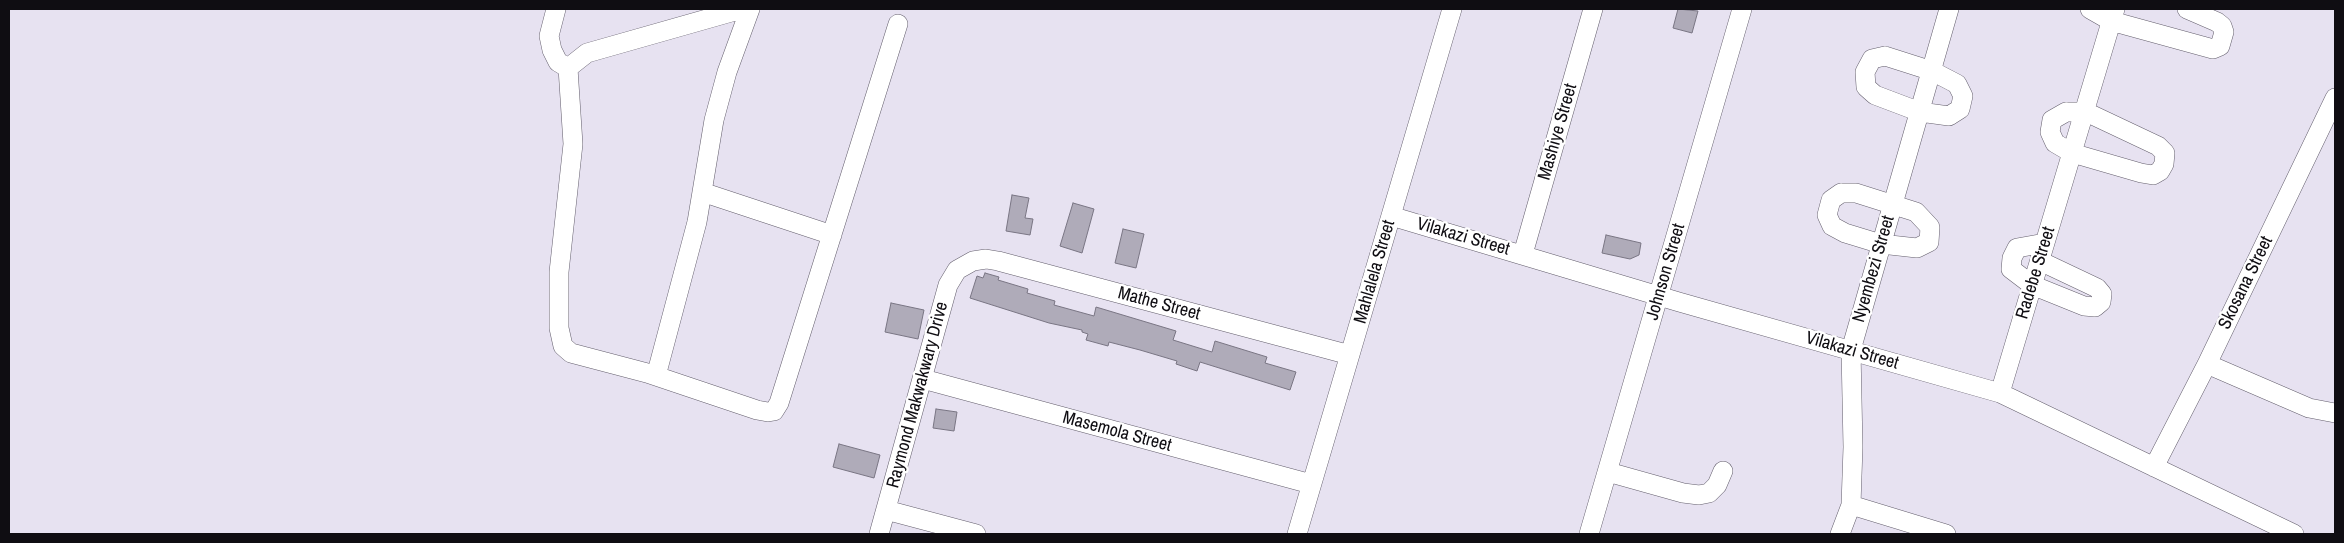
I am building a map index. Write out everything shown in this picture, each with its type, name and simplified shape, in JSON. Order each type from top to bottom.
[{"type":"street","points":[[556,9],[549,36],[552,50],[558,62],[568,68]]},
{"type":"street","points":[[568,68],[587,53],[742,9]]},
{"type":"street","points":[[656,376],[697,222],[714,120],[727,72],[750,9]]},
{"type":"street","name":"Mahlalela Street","points":[[1297,534],[1452,9]]},
{"type":"street","name":"Mashiye Street","points":[[1522,254],[1593,9]]},
{"type":"street","name":"Johnson Street","points":[[1589,534],[1742,9]]},
{"type":"street","name":"Nyembezi Street","points":[[1840,534],[1851,505],[1853,447],[1851,350],[1949,9]]},
{"type":"street","points":[[2090,9],[2213,49],[2220,46],[2224,32],[2222,26],[2218,22],[2187,9]]},
{"type":"street","name":"Radebe Street","points":[[2000,394],[2086,112],[2113,15]]},
{"type":"street","points":[[568,68],[573,144],[560,272],[559,328],[563,346],[571,353],[656,376],[757,410],[774,411],[780,403],[898,24]]},
{"type":"street","points":[[1885,56],[1932,71],[1958,84],[1963,96],[1960,109],[1949,116],[1920,112],[1875,95],[1866,87],[1865,72],[1872,59],[1885,56]]},
{"type":"street","name":"Skosana Street","points":[[2154,467],[2207,364],[2335,98]]},
{"type":"street","points":[[2066,112],[2086,112],[2158,146],[2165,154],[2164,164],[2160,171],[2153,175],[2072,153],[2055,143],[2050,132],[2052,120],[2066,112]]},
{"type":"street","points":[[702,192],[832,235]]},
{"type":"street","points":[[1856,192],[1916,212],[1930,227],[1929,242],[1917,248],[1881,244],[1845,233],[1832,226],[1827,215],[1831,200],[1841,193],[1856,192]]},
{"type":"street","name":"Vilakazi Street","points":[[1391,216],[1658,296],[2000,394],[2294,534]]},
{"type":"street","points":[[2017,248],[2042,252],[2097,288],[2102,294],[2101,302],[2095,307],[2084,306],[2032,285],[2011,269],[2012,258],[2017,248]]},
{"type":"street","name":"Mathe Street","points":[[968,263],[979,259],[998,261],[1350,356]]},
{"type":"street","name":"Raymond Makwakwary Drive","points":[[879,534],[950,280],[957,270],[968,263]]},
{"type":"street","points":[[2207,364],[2309,408],[2335,413]]},
{"type":"street","name":"Masemola Street","points":[[923,379],[1311,484]]},
{"type":"street","points":[[1608,472],[1683,493],[1699,495],[1709,493],[1717,485],[1723,471]]},
{"type":"street","points":[[1851,505],[1946,534]]},
{"type":"street","points":[[886,510],[976,534]]},
{"type":"building","points":[[1678,9],[1698,11],[1692,33],[1673,28]]},
{"type":"building","points":[[1012,195],[1029,198],[1025,218],[1033,219],[1030,235],[1006,231]]},
{"type":"building","points":[[1073,203],[1094,209],[1082,253],[1060,246]]},
{"type":"building","points":[[1123,229],[1144,234],[1136,268],[1115,263]]},
{"type":"building","points":[[1606,235],[1641,243],[1639,255],[1630,259],[1602,253]]},
{"type":"building","points":[[985,273],[999,277],[998,280],[1028,289],[1027,293],[1055,301],[1054,305],[1094,316],[1096,307],[1176,331],[1173,340],[1212,352],[1215,341],[1267,357],[1265,363],[1296,372],[1290,390],[1200,362],[1197,371],[1176,364],[1177,361],[1140,350],[1109,342],[1108,346],[1086,340],[1088,334],[1082,332],[1082,330],[1049,323],[970,298],[977,276],[983,278]]},
{"type":"building","points":[[891,303],[924,310],[918,339],[885,332]]},
{"type":"building","points":[[936,409],[957,412],[954,431],[933,428]]},
{"type":"building","points":[[839,444],[880,455],[874,478],[833,467]]}]
